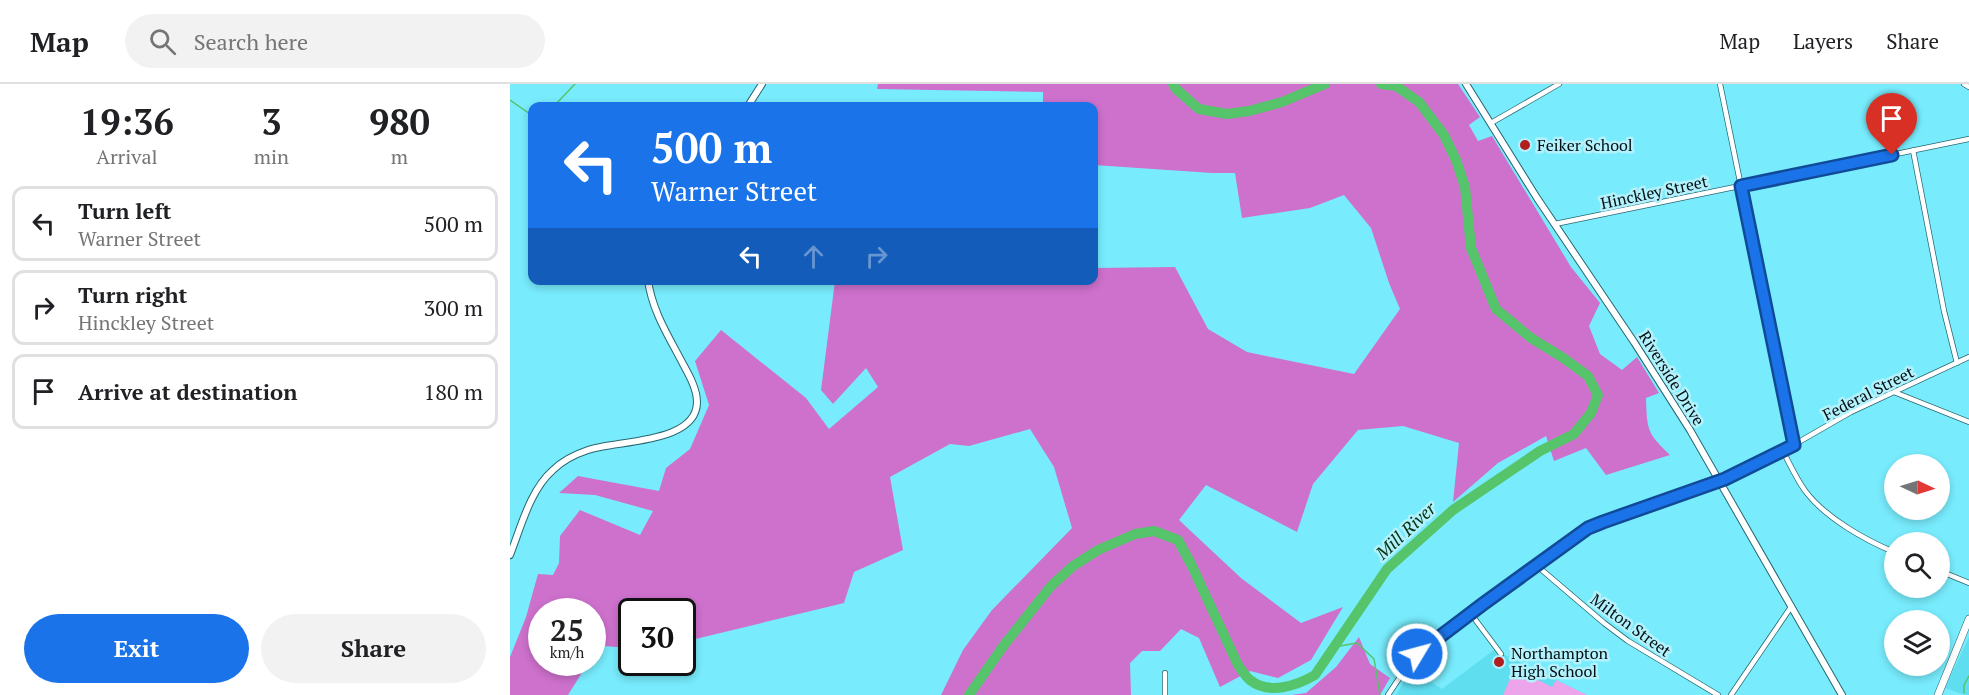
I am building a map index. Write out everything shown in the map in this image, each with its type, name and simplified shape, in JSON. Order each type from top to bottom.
[{"type":"main road","points":[[1938,695],[1969,620]]},
{"type":"street","points":[[751,102],[762,84]]},
{"type":"street","name":"Riverside Drive","points":[[1466,84],[1665,390],[1720,481],[1842,695]]},
{"type":"street","points":[[1491,123],[1559,84]]},
{"type":"street","points":[[1720,84],[1794,445]]},
{"type":"street","points":[[1964,84],[1969,87]]},
{"type":"street","name":"Hinckley Street","points":[[1555,224],[1969,139]]},
{"type":"street","points":[[1913,150],[1944,311],[1957,363]]},
{"type":"street","points":[[510,555],[533,498],[544,478],[554,469],[573,456],[589,450],[657,438],[689,422],[695,413],[697,402],[693,383],[654,308],[649,285]]},
{"type":"street","name":"Federal Street","points":[[1388,695],[1407,664],[1417,654],[1575,536],[1594,525],[1720,481],[1784,451],[1851,412],[1969,357]]},
{"type":"street","points":[[1893,392],[1969,422]]},
{"type":"street","points":[[1784,451],[1806,492],[1821,507],[1863,537],[1884,547]]},
{"type":"street","name":"Milton Street","points":[[1536,566],[1628,641],[1718,695]]},
{"type":"street","points":[[1950,575],[1969,583]]},
{"type":"street","points":[[1731,695],[1791,607]]},
{"type":"street","points":[[1471,614],[1501,654]]},
{"type":"street","points":[[1165,673],[1165,695]]},
{"type":"shaded area","points":[[878,84],[1458,84],[1480,117],[1469,125],[1478,141],[1492,136],[1571,267],[1600,303],[1589,326],[1600,354],[1622,370],[1637,357],[1659,393],[1646,398],[1648,424],[1653,436],[1670,455],[1606,475],[1586,448],[1554,461],[1546,436],[1498,463],[1453,502],[1459,443],[1403,426],[1358,430],[1313,484],[1297,532],[1206,485],[1179,520],[1241,578],[1301,623],[1343,607],[1311,660],[1278,678],[1250,671],[1220,687],[1199,638],[1181,629],[1160,651],[1142,651],[1130,663],[1131,695],[941,695],[963,650],[992,610],[1072,528],[1054,467],[1030,429],[969,446],[950,444],[890,477],[903,550],[854,572],[844,603],[696,639],[696,598],[618,598],[618,647],[606,646],[606,598],[531,598],[538,574],[553,575],[559,563],[560,536],[580,510],[640,535],[653,511],[595,495],[559,493],[578,476],[659,491],[666,468],[690,449],[709,405],[695,361],[721,330],[806,398],[829,429],[878,387],[866,368],[833,404],[821,390],[834,285],[1098,285],[1098,268],[1175,267],[1208,329],[1247,352],[1354,374],[1400,309],[1371,228],[1344,195],[1310,208],[1242,218],[1235,173],[1098,165],[1098,102],[1043,102],[1043,92],[877,89]]},
{"type":"shaded area","points":[[528,610],[528,676],[580,676],[568,695],[510,695],[510,657]]},
{"type":"shaded area","name":"Northampton High School","points":[[1476,617],[1503,654],[1587,695],[1396,695],[1413,670],[1442,689],[1494,650],[1472,620]]},
{"type":"shaded area","points":[[1359,637],[1370,664],[1390,678],[1380,695],[1291,695],[1306,693],[1336,667]]},
{"type":"shaded area","points":[[1969,637],[1969,695],[1965,695],[1945,688]]},
{"type":"shaded area","points":[[1520,671],[1552,687],[1556,680],[1587,695],[1503,695],[1512,674]]},
{"type":"waterway","points":[[558,102],[575,84]]},
{"type":"waterway","name":"Mill River","points":[[1173,84],[1199,109],[1227,114],[1282,102],[1325,84]]},
{"type":"waterway","name":"Mill River","points":[[969,695],[1004,645],[1051,586],[1073,566],[1098,550],[1135,534],[1154,531],[1178,540],[1238,665],[1248,678],[1257,685],[1274,688],[1308,679],[1315,675],[1387,569],[1453,510],[1540,451],[1574,434],[1591,413],[1598,395],[1588,376],[1531,338],[1496,309],[1471,248],[1465,187],[1444,135],[1419,102],[1396,86],[1381,84]]},
{"type":"waterway","points":[[510,100],[528,113]]},
{"type":"waterway","points":[[1334,647],[1357,643],[1374,659],[1380,695]]},
{"type":"waterway","points":[[1964,693],[1964,685],[1969,676]]},
{"type":"place","name":"Feiker School","points":[[1525,145]]},
{"type":"place","name":"Northampton High School","points":[[1499,662]]},
{"type":"route","points":[[1417,654],[1588,528],[1725,479],[1794,445],[1741,186],[1892,155]]}]
